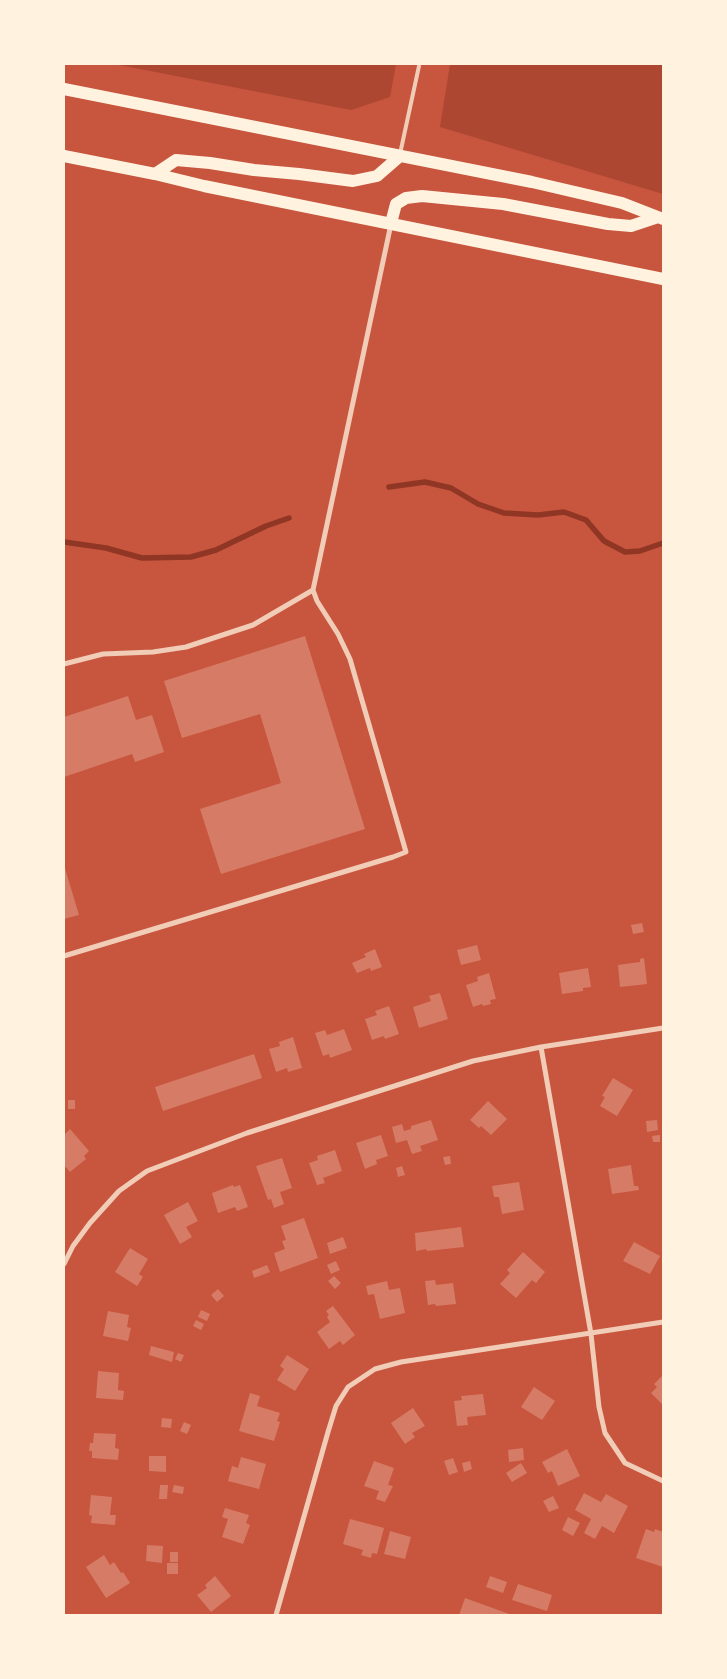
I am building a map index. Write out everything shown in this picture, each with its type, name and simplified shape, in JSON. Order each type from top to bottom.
[{"type":"main road","points":[[64,89],[569,190],[622,204],[661,218]]},
{"type":"main road","points":[[64,156],[663,279]]},
{"type":"main road","points":[[155,174],[176,160],[353,181],[377,176],[400,156]]},
{"type":"main road","points":[[391,223],[396,204],[406,198],[422,196],[503,204],[608,224],[631,226],[661,218]]},
{"type":"street","points":[[64,956],[406,852],[350,659],[313,590],[391,223]]},
{"type":"street","points":[[64,664],[103,654],[153,652],[186,647],[253,625],[313,590]]},
{"type":"street","points":[[64,1264],[72,1246],[90,1223],[119,1191],[147,1171],[247,1133],[473,1060],[541,1047],[663,1028]]},
{"type":"street","points":[[541,1047],[591,1334],[599,1407],[605,1433],[625,1463],[663,1481]]},
{"type":"street","points":[[276,1615],[330,1423],[336,1406],[348,1387],[375,1369],[401,1362],[663,1322]]},
{"type":"lane","points":[[400,156],[419,66]]},
{"type":"shaded area","points":[[114,64],[396,64],[390,97],[351,110]]},
{"type":"shaded area","points":[[450,64],[663,64],[663,194],[440,127]]},
{"type":"building","points":[[305,636],[365,829],[221,874],[200,809],[281,783],[260,714],[182,738],[164,681]]},
{"type":"building","points":[[128,696],[136,720],[152,715],[164,752],[135,762],[132,754],[64,777],[64,717]]},
{"type":"building","points":[[64,865],[79,915],[64,919]]},
{"type":"building","points":[[642,923],[644,932],[633,934],[631,925]]},
{"type":"building","points":[[477,945],[481,960],[461,965],[457,950]]},
{"type":"building","points":[[375,949],[382,967],[371,971],[370,968],[357,973],[352,963],[366,957],[364,954]]},
{"type":"building","points":[[644,958],[647,984],[620,987],[618,965],[640,962],[640,959]]},
{"type":"building","points":[[588,968],[591,987],[583,988],[583,991],[562,994],[559,973]]},
{"type":"building","points":[[489,973],[496,999],[490,1000],[491,1004],[473,1007],[466,985],[478,981],[477,977]]},
{"type":"building","points":[[440,993],[448,1019],[419,1028],[413,1007],[431,1001],[429,996]]},
{"type":"building","points":[[389,1006],[399,1034],[385,1039],[384,1036],[372,1040],[365,1019],[377,1015],[375,1011]]},
{"type":"building","points":[[344,1029],[352,1050],[330,1058],[329,1054],[323,1056],[315,1033],[325,1030],[327,1035]]},
{"type":"building","points":[[293,1037],[302,1068],[288,1072],[287,1068],[276,1072],[269,1049],[280,1046],[279,1042]]},
{"type":"building","points":[[254,1054],[262,1078],[163,1111],[155,1087]]},
{"type":"building","points":[[613,1078],[633,1090],[617,1116],[600,1106],[605,1097],[602,1096]]},
{"type":"building","points":[[68,1100],[75,1100],[75,1109],[68,1109]]},
{"type":"building","points":[[488,1101],[507,1119],[491,1135],[481,1126],[479,1128],[470,1120]]},
{"type":"building","points":[[431,1120],[438,1140],[420,1146],[422,1151],[412,1154],[407,1140],[396,1143],[392,1127],[402,1124],[404,1131],[411,1129],[411,1126]]},
{"type":"building","points":[[657,1120],[658,1130],[647,1132],[646,1121]]},
{"type":"building","points":[[70,1129],[89,1151],[84,1156],[86,1159],[70,1172],[64,1165],[64,1135]]},
{"type":"building","points":[[381,1135],[388,1156],[376,1160],[377,1164],[365,1169],[356,1143]]},
{"type":"building","points":[[660,1135],[660,1142],[653,1142],[652,1136]]},
{"type":"building","points":[[335,1150],[342,1171],[323,1178],[325,1183],[317,1185],[309,1163],[318,1160],[317,1156]]},
{"type":"building","points":[[450,1156],[451,1164],[445,1165],[443,1157]]},
{"type":"building","points":[[282,1158],[292,1188],[280,1192],[284,1204],[274,1208],[271,1199],[268,1200],[256,1166]]},
{"type":"building","points":[[631,1165],[634,1186],[638,1186],[639,1190],[612,1194],[608,1169]]},
{"type":"building","points":[[402,1166],[405,1175],[398,1177],[396,1168]]},
{"type":"building","points":[[519,1182],[524,1210],[502,1214],[499,1197],[494,1197],[492,1186]]},
{"type":"building","points":[[233,1185],[234,1187],[240,1185],[248,1207],[237,1211],[235,1207],[218,1213],[212,1193]]},
{"type":"building","points":[[188,1202],[198,1221],[186,1227],[192,1237],[180,1244],[164,1215]]},
{"type":"building","points":[[304,1218],[318,1258],[280,1272],[274,1253],[285,1249],[282,1241],[286,1240],[281,1226]]},
{"type":"building","points":[[461,1227],[464,1247],[416,1251],[415,1233]]},
{"type":"building","points":[[343,1237],[347,1248],[330,1254],[327,1243]]},
{"type":"building","points":[[634,1242],[660,1256],[650,1274],[623,1261]]},
{"type":"building","points":[[130,1248],[148,1259],[139,1274],[143,1277],[137,1286],[115,1272]]},
{"type":"building","points":[[523,1252],[545,1272],[536,1283],[532,1280],[516,1298],[500,1284],[510,1273],[507,1270]]},
{"type":"building","points":[[336,1261],[340,1270],[331,1274],[327,1265]]},
{"type":"building","points":[[267,1265],[270,1272],[254,1278],[252,1271]]},
{"type":"building","points":[[334,1276],[341,1283],[335,1289],[328,1281]]},
{"type":"building","points":[[435,1280],[436,1285],[453,1283],[456,1304],[428,1305],[425,1281]]},
{"type":"building","points":[[387,1281],[389,1290],[400,1288],[405,1313],[380,1319],[374,1294],[368,1295],[366,1286]]},
{"type":"building","points":[[218,1289],[224,1296],[217,1302],[211,1295]]},
{"type":"building","points":[[333,1306],[355,1335],[343,1345],[340,1341],[329,1349],[317,1332],[330,1322],[326,1311]]},
{"type":"building","points":[[201,1310],[210,1314],[207,1321],[198,1317]]},
{"type":"building","points":[[108,1311],[129,1315],[127,1327],[131,1328],[128,1341],[103,1336]]},
{"type":"building","points":[[196,1320],[204,1324],[201,1330],[193,1326]]},
{"type":"building","points":[[151,1346],[174,1352],[172,1362],[149,1355]]},
{"type":"building","points":[[178,1353],[184,1355],[181,1362],[175,1359]]},
{"type":"building","points":[[287,1355],[309,1369],[295,1391],[277,1380],[284,1369],[280,1366]]},
{"type":"building","points":[[98,1371],[119,1373],[118,1390],[124,1391],[123,1400],[96,1398]]},
{"type":"building","points":[[663,1375],[663,1405],[651,1393],[657,1387],[654,1384]]},
{"type":"building","points":[[534,1387],[555,1401],[542,1420],[521,1407]]},
{"type":"building","points":[[250,1393],[260,1396],[257,1406],[280,1413],[277,1421],[280,1422],[274,1441],[239,1431]]},
{"type":"building","points":[[483,1394],[486,1415],[467,1417],[468,1425],[457,1426],[454,1401],[462,1400],[461,1396]]},
{"type":"building","points":[[413,1408],[425,1426],[412,1433],[415,1437],[405,1444],[391,1423]]},
{"type":"building","points":[[162,1418],[172,1419],[171,1428],[161,1427]]},
{"type":"building","points":[[184,1422],[191,1425],[187,1434],[180,1431]]},
{"type":"building","points":[[94,1433],[116,1434],[115,1448],[119,1449],[118,1460],[92,1458],[92,1451],[89,1451],[90,1443],[93,1443]]},
{"type":"building","points":[[523,1448],[524,1460],[509,1462],[508,1450]]},
{"type":"building","points":[[567,1449],[580,1476],[558,1486],[552,1471],[548,1473],[542,1462]]},
{"type":"building","points":[[149,1456],[166,1456],[166,1472],[149,1471]]},
{"type":"building","points":[[241,1457],[266,1464],[259,1489],[228,1481],[232,1466],[238,1468]]},
{"type":"building","points":[[453,1458],[458,1472],[449,1475],[444,1461]]},
{"type":"building","points":[[374,1461],[394,1468],[388,1485],[393,1486],[385,1502],[376,1499],[379,1491],[364,1486]]},
{"type":"building","points":[[470,1461],[472,1469],[464,1472],[462,1463]]},
{"type":"building","points":[[521,1463],[527,1473],[512,1482],[506,1473]]},
{"type":"building","points":[[160,1485],[168,1485],[167,1499],[159,1499]]},
{"type":"building","points":[[174,1485],[184,1487],[183,1494],[172,1492]]},
{"type":"building","points":[[584,1493],[601,1502],[606,1494],[628,1506],[614,1533],[602,1526],[595,1539],[584,1533],[591,1519],[575,1510]]},
{"type":"building","points":[[91,1495],[112,1497],[110,1515],[116,1515],[115,1525],[91,1523],[92,1516],[89,1515]]},
{"type":"building","points":[[553,1496],[559,1508],[549,1512],[543,1501]]},
{"type":"building","points":[[225,1508],[249,1515],[246,1523],[250,1525],[243,1544],[222,1537],[228,1519],[222,1517]]},
{"type":"building","points":[[568,1517],[580,1523],[573,1536],[562,1530]]},
{"type":"building","points":[[350,1519],[384,1528],[377,1554],[372,1553],[371,1558],[361,1555],[363,1550],[343,1544]]},
{"type":"building","points":[[646,1529],[654,1532],[655,1529],[663,1532],[663,1567],[636,1558]]},
{"type":"building","points":[[390,1531],[411,1537],[405,1559],[384,1554]]},
{"type":"building","points":[[147,1545],[163,1546],[162,1563],[146,1561]]},
{"type":"building","points":[[170,1552],[178,1552],[178,1562],[170,1562]]},
{"type":"building","points":[[104,1555],[110,1565],[114,1562],[130,1583],[106,1598],[86,1567]]},
{"type":"building","points":[[167,1563],[178,1563],[178,1574],[167,1574]]},
{"type":"building","points":[[215,1576],[231,1596],[211,1612],[197,1595],[207,1588],[205,1585]]},
{"type":"building","points":[[490,1576],[507,1582],[503,1593],[486,1587]]},
{"type":"building","points":[[518,1584],[552,1595],[547,1611],[512,1600]]},
{"type":"building","points":[[465,1598],[512,1615],[459,1615]]},
{"type":"waterway","points":[[389,487],[425,482],[451,488],[478,504],[504,513],[538,515],[564,512],[586,520],[604,541],[625,552],[640,551],[663,543]]},
{"type":"waterway","points":[[64,542],[106,548],[142,558],[191,557],[216,550],[266,526],[289,518]]}]
